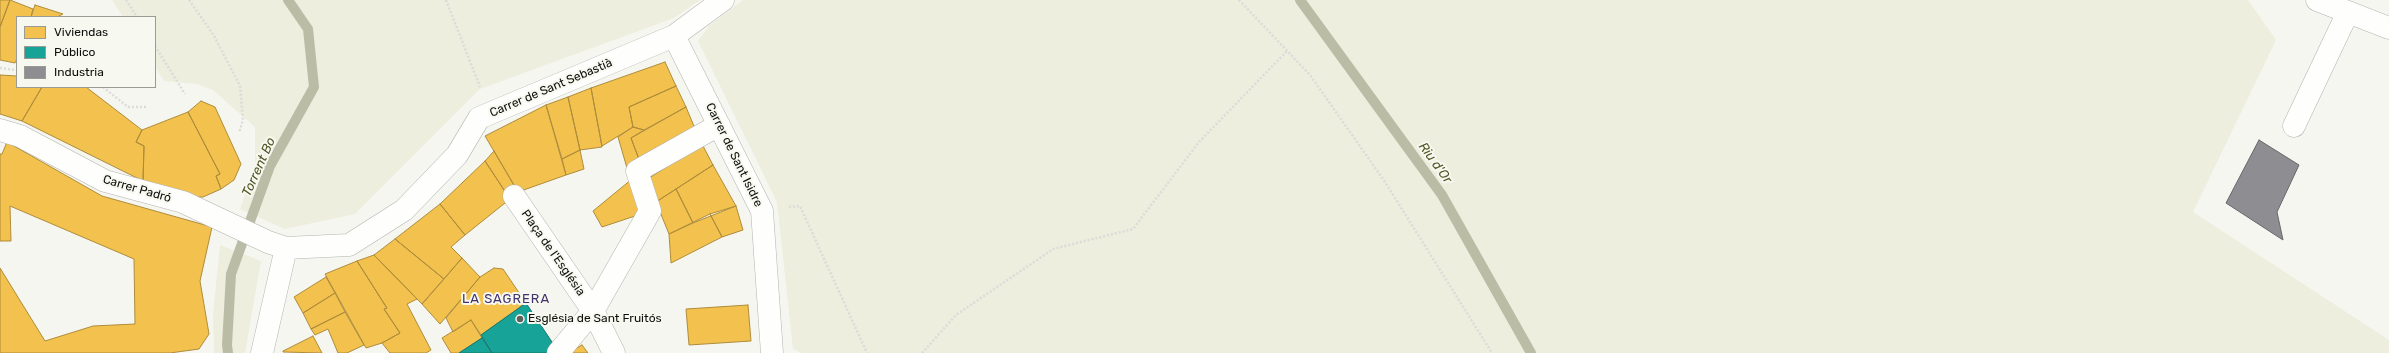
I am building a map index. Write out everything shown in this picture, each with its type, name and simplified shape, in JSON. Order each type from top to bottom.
[{"type":"street","name":"Carrer de Sant Sebastià","points":[[277,245],[349,245],[404,210],[457,154],[479,118],[674,36],[723,0]]},
{"type":"street","points":[[2318,0],[2389,28]]},
{"type":"street","points":[[2294,126],[2348,12]]},
{"type":"street","name":"Carrer de Sant Isidre","points":[[674,36],[762,211],[772,353]]},
{"type":"street","name":"Plaça de l'Església","points":[[558,353],[593,311],[650,211],[637,171],[719,125]]},
{"type":"street","name":"Carrer Padró","points":[[0,130],[20,136],[105,181],[183,202],[277,245]]},
{"type":"street","name":"Plaça de l'Església","points":[[514,196],[593,311],[614,353]]},
{"type":"street","points":[[262,353],[277,245]]},
{"type":"path","points":[[126,0],[136,16]]},
{"type":"path","points":[[189,0],[213,34],[240,86],[244,120],[239,133]]},
{"type":"path","points":[[446,0],[490,113]]},
{"type":"path","points":[[1239,0],[1310,75],[1385,182],[1492,353]]},
{"type":"path","points":[[156,48],[185,94]]},
{"type":"path","points":[[922,353],[956,315],[1053,249],[1132,229],[1199,142],[1287,51]]},
{"type":"path","points":[[0,68],[16,70]]},
{"type":"path","points":[[104,88],[128,106],[146,107]]},
{"type":"path","points":[[762,211],[800,206],[867,353]]},
{"type":"green space","points":[[112,0],[700,0],[674,18],[480,89],[355,214],[285,229],[240,209],[255,166],[255,127],[213,90],[197,84],[164,81],[156,69],[156,16],[122,16]]},
{"type":"green space","points":[[743,0],[2248,0],[2276,40],[2193,212],[2389,340],[2389,353],[802,353],[793,349],[777,202],[698,41],[710,25]]},
{"type":"green space","points":[[220,245],[261,261],[245,353],[214,353],[213,314]]},
{"type":"building: Viviendas","points":[[0,0],[10,0],[0,27]]},
{"type":"building: Viviendas","points":[[10,0],[33,9],[31,16],[16,16],[15,63],[0,60],[0,27]]},
{"type":"building: Viviendas","points":[[35,5],[63,14],[59,16],[31,16]]},
{"type":"building: Viviendas","points":[[665,62],[676,86],[629,107],[633,127],[602,146],[591,88]]},
{"type":"building: Viviendas","points":[[0,75],[16,76],[16,88],[41,88],[22,121],[0,114]]},
{"type":"building: Viviendas","points":[[676,86],[686,107],[644,130],[633,127],[629,107]]},
{"type":"building: Viviendas","points":[[41,88],[87,88],[142,130],[136,142],[144,146],[143,181],[22,121]]},
{"type":"building: Viviendas","points":[[591,88],[602,147],[580,150],[568,97]]},
{"type":"building: Viviendas","points":[[568,97],[580,150],[562,159],[546,105]]},
{"type":"building: Viviendas","points":[[201,101],[215,107],[241,164],[234,180],[221,189],[216,176],[220,174],[188,112]]},
{"type":"building: Viviendas","points":[[546,105],[566,175],[518,192],[485,136]]},
{"type":"building: Viviendas","points":[[686,107],[696,131],[640,162],[631,138]]},
{"type":"building: Viviendas","points":[[188,112],[220,174],[216,176],[221,189],[203,197],[189,197],[143,181],[144,146],[136,142],[142,130]]},
{"type":"building: Viviendas","points":[[633,127],[644,130],[631,138],[640,162],[627,168],[618,137]]},
{"type":"building: Viviendas","points":[[7,142],[102,196],[212,227],[200,281],[209,334],[199,349],[170,353],[0,353],[0,268],[45,341],[93,326],[135,324],[134,259],[10,206],[11,241],[0,241],[0,154],[2,154]]},
{"type":"building: Viviendas","points":[[702,144],[713,165],[656,202],[646,180]]},
{"type":"building: Viviendas","points":[[580,150],[584,169],[566,175],[562,159]]},
{"type":"building: Viviendas","points":[[494,151],[518,192],[510,199],[485,161]]},
{"type":"building: Viviendas","points":[[485,161],[510,199],[465,235],[440,204]]},
{"type":"building: Viviendas","points":[[713,165],[736,206],[693,223],[676,189]]},
{"type":"building: Viviendas","points":[[632,179],[644,213],[602,227],[593,211]]},
{"type":"building: Viviendas","points":[[676,189],[693,223],[669,234],[656,202]]},
{"type":"building: Viviendas","points":[[440,204],[465,235],[451,247],[462,258],[444,279],[395,239]]},
{"type":"building: Viviendas","points":[[736,206],[743,230],[722,237],[710,214]]},
{"type":"building: Viviendas","points":[[710,214],[722,237],[671,263],[669,234]]},
{"type":"building: Viviendas","points":[[395,239],[444,279],[422,304],[374,255]]},
{"type":"building: Viviendas","points":[[374,255],[417,299],[407,304],[431,350],[426,353],[390,353],[382,343],[400,333],[384,309],[387,308],[357,261]]},
{"type":"building: Viviendas","points":[[462,258],[480,277],[440,324],[422,304]]},
{"type":"building: Viviendas","points":[[357,261],[387,308],[384,309],[400,333],[382,343],[366,348],[325,274]]},
{"type":"building: Viviendas","points":[[494,268],[503,269],[526,303],[481,335],[471,320],[453,332],[446,318],[480,277]]},
{"type":"building: Viviendas","points":[[326,277],[335,293],[303,313],[294,297]]},
{"type":"building: Viviendas","points":[[335,293],[345,312],[311,329],[303,313]]},
{"type":"building: Viviendas","points":[[748,305],[751,341],[689,345],[686,309]]},
{"type":"building: Viviendas","points":[[345,312],[364,345],[347,353],[338,353],[328,329],[315,335],[311,329]]},
{"type":"building: Viviendas","points":[[471,320],[482,338],[459,353],[451,353],[442,338]]},
{"type":"building: Viviendas","points":[[313,336],[322,353],[283,352],[283,351]]},
{"type":"building: Viviendas","points":[[582,345],[588,353],[568,353]]},
{"type":"building: Público","name":"Església de Sant Fruitós","points":[[526,303],[556,348],[548,353],[492,353],[481,335]]},
{"type":"building: Público","points":[[482,338],[492,353],[459,353]]},
{"type":"building: Industria","points":[[2259,140],[2299,165],[2277,212],[2283,240],[2226,203]]},
{"type":"waterway","name":"Torrent Bo","points":[[228,353],[227,345],[231,274],[270,166],[314,87],[308,29],[288,0]]},
{"type":"waterway","name":"Riu d'Or","points":[[1300,0],[1442,195],[1531,353]]},
{"type":"place","name":"Església de Sant Fruitós","points":[[520,319]]},
{"type":"district","name":"LA SAGRERA","points":[[506,299]]}]
